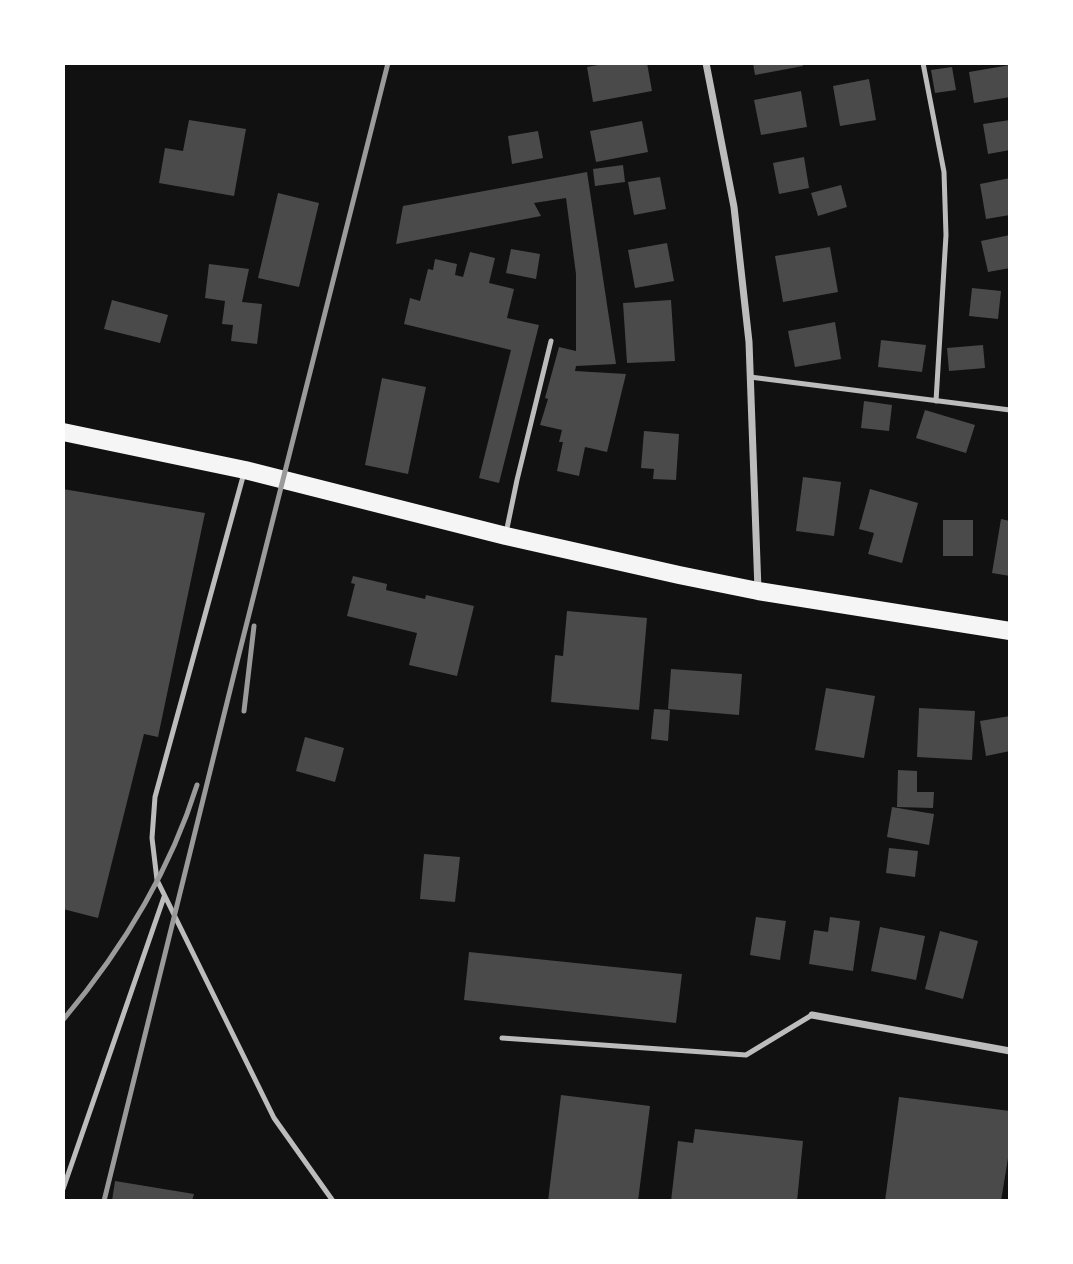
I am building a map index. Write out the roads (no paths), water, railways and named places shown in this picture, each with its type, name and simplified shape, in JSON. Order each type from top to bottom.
[{"type":"main road","points":[[63,432],[245,470],[506,536],[679,575],[758,591],[1010,631]]},
{"type":"street","points":[[706,63],[734,206],[749,342],[758,591]]},
{"type":"street","points":[[812,1015],[1010,1051]]},
{"type":"lane","points":[[923,63],[944,172],[946,235],[936,401]]},
{"type":"lane","points":[[506,536],[551,341]]},
{"type":"lane","points":[[750,377],[1010,410]]},
{"type":"lane","points":[[245,470],[155,797],[152,838],[157,880],[274,1118],[333,1201]]},
{"type":"lane","points":[[63,1189],[164,897]]},
{"type":"lane","points":[[502,1038],[746,1055],[812,1015]]},
{"type":"railway","points":[[104,1201],[388,63]]},
{"type":"railway","points":[[244,711],[254,626]]},
{"type":"railway","points":[[63,1020],[105,966],[142,909],[173,848],[197,785]]}]
